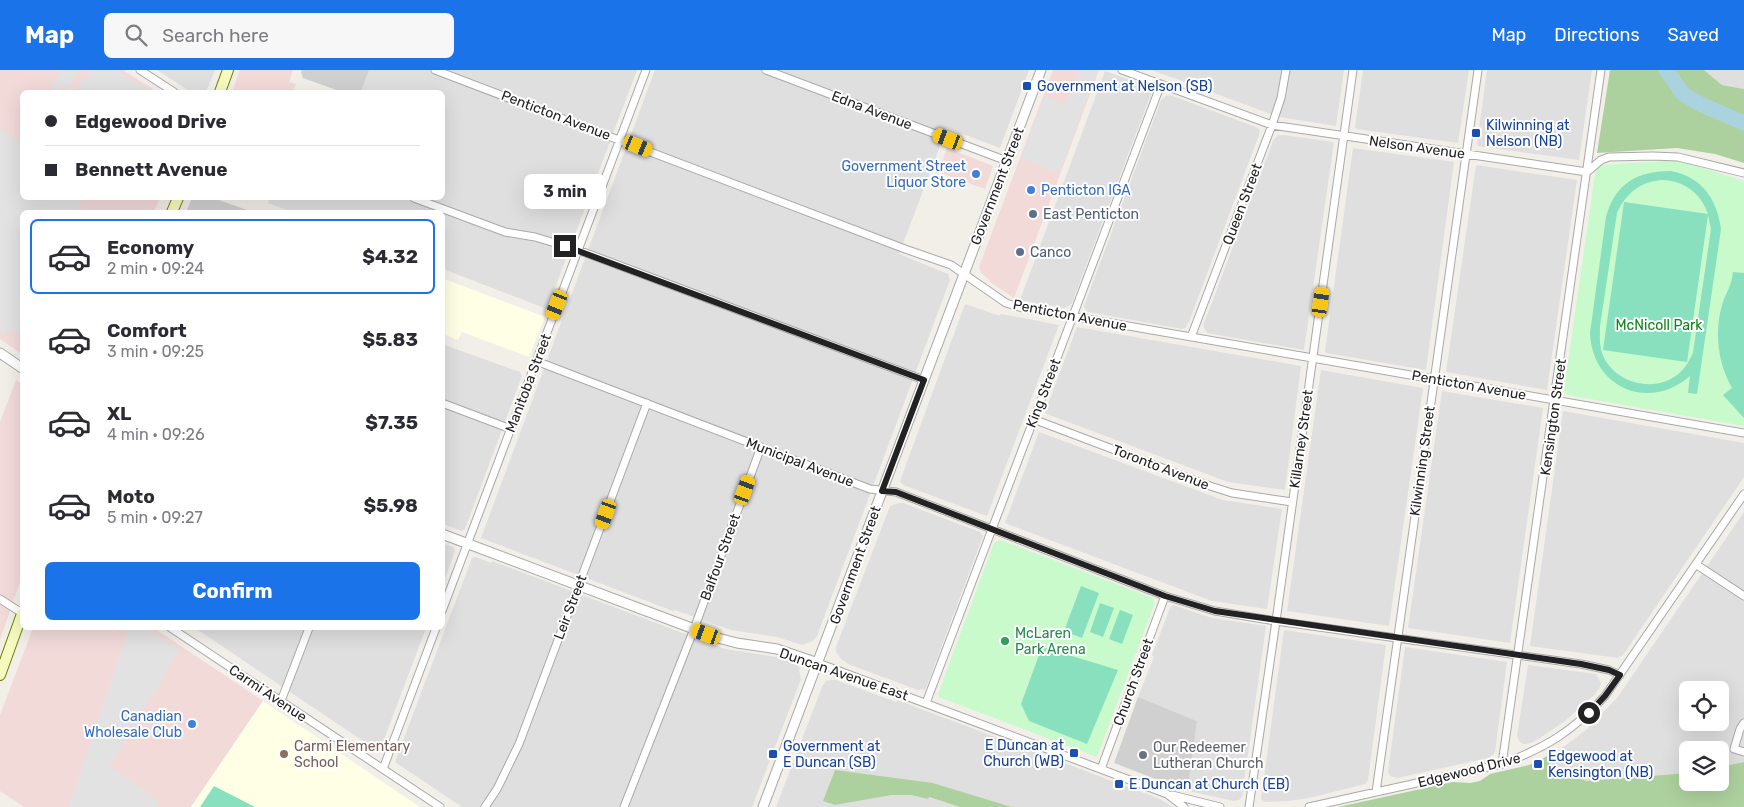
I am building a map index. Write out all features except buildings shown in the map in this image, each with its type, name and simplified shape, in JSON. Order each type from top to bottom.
[{"type":"main road","points":[[221,90],[228,70]]},
{"type":"main road","points":[[0,675],[20,620]]},
{"type":"street","points":[[140,70],[171,90]]},
{"type":"street","name":"Penticton Avenue","points":[[435,70],[620,139],[896,246],[951,265],[1006,303],[1019,307],[1744,433]]},
{"type":"street","name":"Manitoba Street","points":[[445,603],[646,70]]},
{"type":"street","name":"Edna Avenue","points":[[766,70],[1007,161]]},
{"type":"street","name":"Government Street","points":[[763,807],[1041,70]]},
{"type":"street","name":"Nelson Avenue","points":[[1122,70],[1133,72],[1272,126],[1587,172]]},
{"type":"street","name":"Queen Street","points":[[1191,337],[1272,126],[1281,98],[1286,70]]},
{"type":"street","name":"Killarney Street","points":[[1248,807],[1353,70]]},
{"type":"street","name":"Kilwinning Street","points":[[1376,792],[1396,638],[1478,70]]},
{"type":"street","name":"Kensington Street","points":[[1502,764],[1519,656],[1601,70]]},
{"type":"street","name":"King Street","points":[[926,703],[1161,84]]},
{"type":"street","points":[[1587,172],[1601,160],[1610,157],[1653,156],[1678,157],[1744,174]]},
{"type":"street","points":[[419,200],[505,232],[535,237],[578,250],[924,380]]},
{"type":"street","points":[[0,353],[20,367]]},
{"type":"street","name":"Municipal Avenue","points":[[536,361],[870,489],[896,492],[1165,596],[1215,611],[1609,670],[1620,675]]},
{"type":"street","name":"Leir Street","points":[[485,807],[497,789],[519,744],[647,403]]},
{"type":"street","points":[[445,404],[511,428]]},
{"type":"street","name":"Toronto Avenue","points":[[1034,419],[1210,486],[1232,492],[1292,502]]},
{"type":"street","name":"Balfour Street","points":[[624,807],[694,629],[761,447]]},
{"type":"street","name":"Edgewood Drive","points":[[1309,807],[1502,764],[1530,754],[1570,730],[1605,696],[1697,565],[1744,494]]},
{"type":"street","name":"Duncan Avenue East","points":[[445,535],[694,629],[737,643],[776,649],[818,663],[1167,794],[1184,807]]},
{"type":"street","points":[[1697,565],[1744,596]]},
{"type":"street","name":"Church Street","points":[[1101,769],[1165,596]]},
{"type":"street","points":[[0,599],[20,613]]},
{"type":"street","name":"Carmi Avenue","points":[[181,630],[281,701],[440,807]]},
{"type":"street","points":[[281,701],[308,630]]},
{"type":"street","points":[[383,769],[435,630]]},
{"type":"street","points":[[1744,723],[1740,729],[1734,749],[1744,752]]},
{"type":"street","points":[[1167,794],[1220,807]]},
{"type":"shaded area","points":[[0,70],[123,70],[154,90],[20,90],[20,200],[159,200],[155,210],[20,210],[20,353],[0,339]]},
{"type":"shaded area","points":[[62,70],[80,70],[68,89],[63,86],[60,90],[55,90],[51,87]]},
{"type":"shaded area","points":[[90,70],[115,70],[142,87],[140,90],[76,90]]},
{"type":"shaded area","points":[[157,70],[215,70],[207,90],[188,90]]},
{"type":"shaded area","points":[[240,70],[293,70],[289,82],[296,84],[293,90],[233,90]]},
{"type":"shaded area","points":[[302,70],[369,70],[362,90],[336,90],[303,78]]},
{"type":"shaded area","points":[[369,70],[637,70],[547,309],[445,270],[445,210],[287,210],[268,203],[269,200],[445,200],[445,90],[362,90]]},
{"type":"shaded area","points":[[655,70],[1029,70],[1000,148],[947,128],[899,254],[948,274],[950,280],[817,636],[813,641],[802,645],[777,637],[731,630],[675,610],[673,611],[481,538]]},
{"type":"shaded area","points":[[1053,70],[1099,70],[1014,298],[990,282],[981,273],[979,267]]},
{"type":"shaded area","points":[[1079,70],[1098,70],[1059,173],[1021,158],[1045,96],[1065,105]]},
{"type":"shaded area","points":[[1152,70],[1344,70],[1336,126],[1279,117]]},
{"type":"shaded area","points":[[1363,70],[1469,70],[1458,143],[1356,129]]},
{"type":"shaded area","points":[[1487,70],[1592,70],[1579,160],[1478,146]]},
{"type":"shaded area","points":[[1704,70],[1744,70],[1744,89],[1722,85]]},
{"type":"shaded area","points":[[1105,71],[1149,87],[1151,94],[1072,303],[1064,308],[1020,300]]},
{"type":"shaded area","points":[[1170,95],[1260,130],[1189,322],[1186,325],[1187,327],[1182,329],[1088,312],[1084,306],[1161,100]]},
{"type":"shaded area","points":[[0,128],[20,142],[20,200],[82,200],[78,210],[20,210],[20,329],[17,334],[10,330],[6,336],[0,332]]},
{"type":"shaded area","points":[[1278,135],[1334,142],[1304,350],[1207,333],[1203,326],[1273,141]]},
{"type":"shaded area","points":[[947,148],[993,166],[985,189],[938,172]]},
{"type":"shaded area","points":[[1353,148],[1454,162],[1426,370],[1326,353],[1325,351]]},
{"type":"shaded area","points":[[1476,165],[1577,180],[1547,390],[1446,372]]},
{"type":"shaded area","points":[[191,200],[219,200],[247,210],[187,210]]},
{"type":"shaded area","points":[[445,279],[545,317],[529,357],[462,332],[458,340],[445,335]]},
{"type":"shaded area","points":[[965,304],[1000,316],[1001,314],[1059,325],[987,516],[903,485],[900,481]]},
{"type":"shaded area","points":[[1077,327],[1301,366],[1285,490],[1228,482],[1047,414],[1045,412]]},
{"type":"shaded area","points":[[445,345],[520,372],[522,376],[465,529],[462,531],[445,525]]},
{"type":"shaded area","points":[[1321,370],[1423,388],[1389,626],[1287,611]]},
{"type":"shaded area","points":[[16,380],[20,383],[20,582],[0,640],[0,422]]},
{"type":"shaded area","points":[[1442,391],[1543,408],[1510,643],[1408,628]]},
{"type":"shaded area","points":[[1563,411],[1744,443],[1744,477],[1623,655],[1618,658],[1530,646]]},
{"type":"shaded area","points":[[1039,432],[1223,500],[1282,509],[1267,609],[1212,601],[1005,523]]},
{"type":"shaded area","points":[[899,503],[980,532],[983,536],[924,691],[923,689],[918,690],[848,664],[840,658],[836,651],[890,506]]},
{"type":"shaded area","points":[[1744,512],[1744,762],[1729,765],[1729,741],[1679,741],[1679,774],[1587,781],[1553,772],[1547,756],[1558,751],[1586,730],[1617,698]]},
{"type":"shaded area","points":[[445,544],[453,547],[455,551],[445,578]]},
{"type":"shaded area","points":[[476,557],[491,563],[492,561],[725,649],[783,658],[795,663],[801,669],[799,670],[801,679],[752,807],[462,807],[395,762],[472,558]]},
{"type":"shaded area","points":[[1173,605],[1212,618],[1266,626],[1242,796],[1239,800],[1234,801],[1184,790],[1187,788],[1197,721],[1138,697],[1154,657],[1152,655],[1170,608]]},
{"type":"shaded area","points":[[32,630],[157,630],[263,701],[191,807],[24,807],[0,791],[0,715]]},
{"type":"shaded area","points":[[128,630],[150,630],[180,650],[109,766],[160,802],[157,807],[69,807]]},
{"type":"shaded area","points":[[198,630],[425,630],[378,751]]},
{"type":"shaded area","points":[[1284,630],[1386,645],[1368,780],[1365,784],[1289,801],[1265,802],[1261,799]]},
{"type":"shaded area","points":[[1405,647],[1507,662],[1495,752],[1493,755],[1488,758],[1397,778],[1390,776],[1388,771]]},
{"type":"shaded area","points":[[1528,665],[1596,674],[1601,683],[1593,696],[1565,721],[1540,738],[1531,743],[1524,744],[1520,742],[1517,736]]},
{"type":"shaded area","points":[[836,680],[896,702],[897,700],[1160,799],[1173,807],[1012,807],[933,783],[823,800],[835,805],[892,795],[911,795],[928,799],[928,797],[960,807],[776,807],[822,687],[826,681]]},
{"type":"shaded area","points":[[1138,697],[1197,721],[1188,786],[1184,790],[1114,763]]},
{"type":"shaded area","name":"Carmi Elementary School","points":[[263,701],[420,807],[191,807]]},
{"type":"green space","points":[[1610,70],[1704,70],[1722,85],[1744,89],[1744,163],[1715,154],[1677,148],[1597,153]]},
{"type":"green space","name":"McNicoll Park","points":[[1678,160],[1744,181],[1744,426],[1567,395],[1564,390],[1596,168],[1602,165]]},
{"type":"green space","points":[[1671,171],[1682,174],[1699,184],[1712,199],[1721,229],[1697,394],[1688,393],[1690,376],[1674,387],[1657,392],[1641,393],[1625,389],[1612,380],[1601,368],[1593,352],[1590,333],[1606,217],[1610,205],[1615,195],[1630,181],[1648,173]],"holes":[[[1655,181],[1671,181],[1685,186],[1696,194],[1708,214],[1624,202],[1603,350],[1687,362],[1708,215],[1711,229],[1693,353],[1683,370],[1674,377],[1664,382],[1643,384],[1632,382],[1623,377],[1607,363],[1601,350],[1600,326],[1617,213],[1625,200],[1635,189]]]},
{"type":"green space","points":[[1733,272],[1744,273],[1744,418],[1723,395],[1732,388],[1723,368],[1718,337],[1722,305]]},
{"type":"green space","points":[[1000,540],[1153,598],[1154,605],[1097,757],[939,697],[938,694],[994,543]]},
{"type":"green space","points":[[1081,586],[1099,593],[1082,638],[1064,631]]},
{"type":"green space","points":[[1100,603],[1114,608],[1103,637],[1090,632]]},
{"type":"green space","points":[[1120,610],[1133,615],[1122,644],[1109,639]]},
{"type":"green space","points":[[1042,647],[1118,670],[1087,744],[1029,721],[1021,704]]},
{"type":"green space","points":[[1547,756],[1553,772],[1587,781],[1679,774],[1679,791],[1729,791],[1729,765],[1744,762],[1744,807],[1338,807],[1453,782],[1470,783],[1480,781],[1490,774],[1529,765]]},
{"type":"green space","points":[[835,770],[933,783],[1012,807],[960,807],[929,797],[928,799],[911,795],[892,795],[835,805],[823,801]]},
{"type":"green space","points":[[214,786],[255,807],[200,807]]},
{"type":"waterway","points":[[1666,70],[1683,94],[1702,105],[1744,123]]},
{"type":"place","name":"Government at Nelson (SB)","points":[[1027,86]]},
{"type":"place","name":"Kilwinning at Nelson (NB)","points":[[1476,133]]},
{"type":"place","name":"Government Street Liquor Store","points":[[976,174]]},
{"type":"place","name":"Penticton IGA","points":[[1031,190]]},
{"type":"place","name":"East Penticton","points":[[1033,214]]},
{"type":"place","name":"Canco","points":[[1020,252]]},
{"type":"place","name":"McLaren Park Arena","points":[[1005,641]]},
{"type":"place","name":"Canadian Wholesale Club","points":[[192,724]]},
{"type":"place","name":"E Duncan at Church (WB)","points":[[1074,753]]},
{"type":"place","name":"Carmi Elementary School","points":[[284,754]]},
{"type":"place","name":"Government at E Duncan (SB)","points":[[773,754]]},
{"type":"place","name":"Our Redeemer Lutheran Church","points":[[1143,755]]},
{"type":"place","name":"Edgewood at Kensington (NB)","points":[[1538,764]]},
{"type":"place","name":"E Duncan at Church (EB)","points":[[1119,784]]},
{"type":"route","points":[[565,246],[924,380],[882,491],[896,492],[1165,596],[1215,611],[1581,664],[1609,670],[1620,675],[1605,696],[1589,713]]}]
